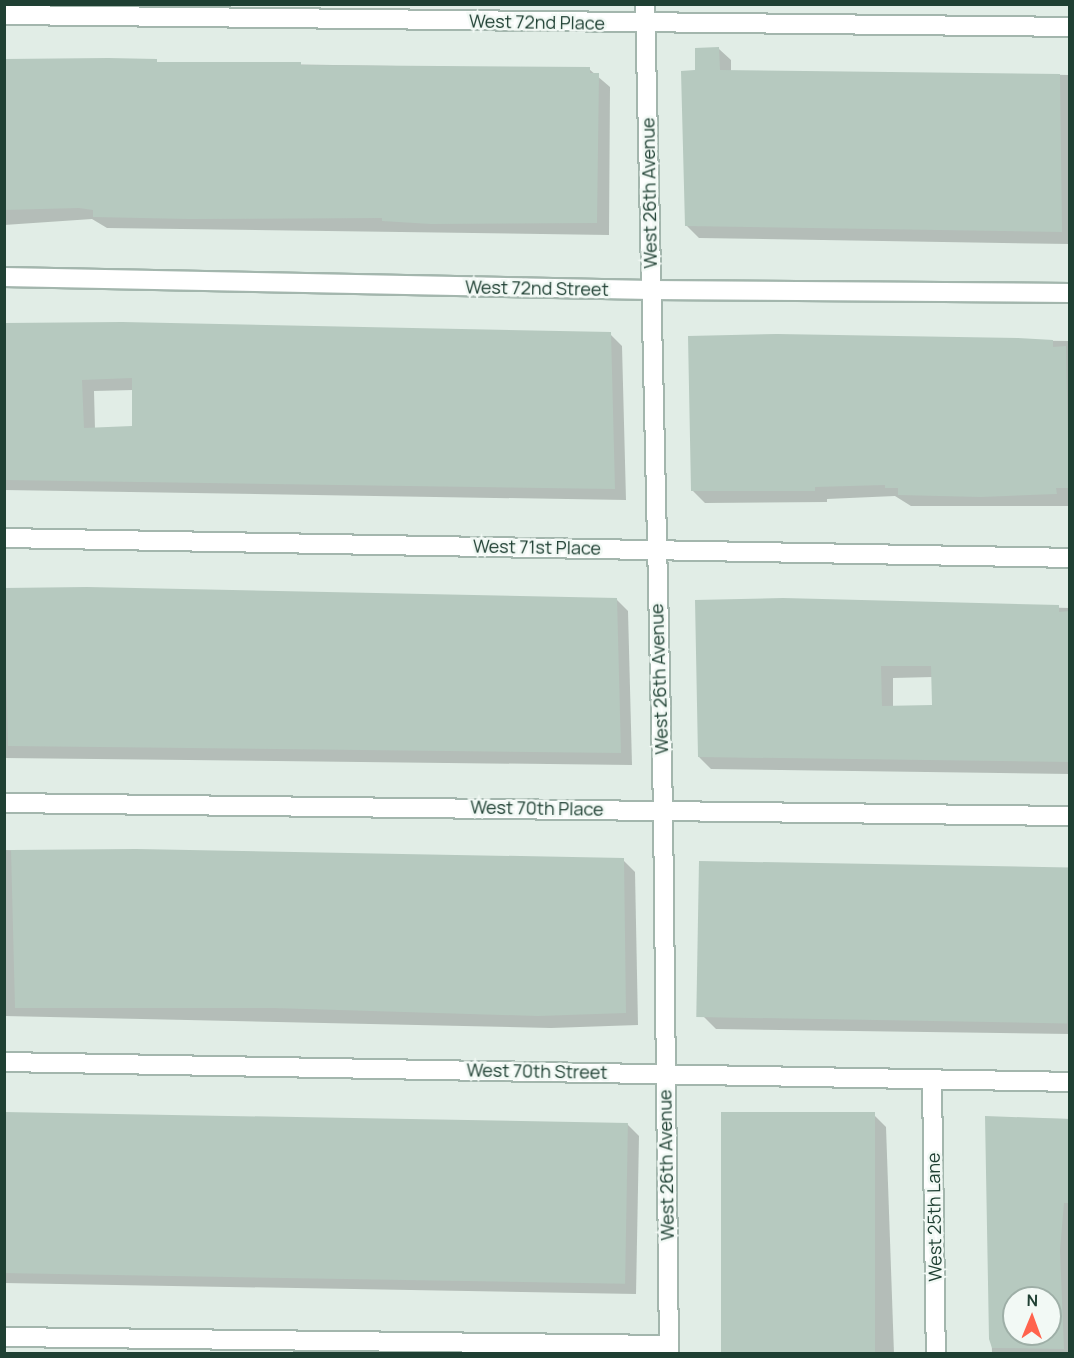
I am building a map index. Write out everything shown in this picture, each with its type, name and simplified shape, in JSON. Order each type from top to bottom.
[{"type":"street","name":"West 26th Avenue","points":[[645,4],[654,549],[663,809],[669,1349]]},
{"type":"street","name":"West 72nd Place","points":[[4,15],[1070,27]]},
{"type":"street","name":"West 72nd Street","points":[[4,277],[651,290],[1070,293]]},
{"type":"street","name":"West 71st Place","points":[[4,538],[1070,558]]},
{"type":"street","name":"West 70th Place","points":[[4,803],[663,809],[1070,816]]},
{"type":"street","name":"West 70th Street","points":[[4,1062],[1070,1082]]},
{"type":"street","name":"West 25th Lane","points":[[932,1081],[936,1353]]},
{"type":"street","points":[[4,1337],[669,1349]]},
{"type":"building","points":[[719,47],[720,70],[1060,74],[1062,232],[685,226],[681,71],[695,70],[695,48]]},
{"type":"building","points":[[4,59],[157,59],[157,62],[301,62],[301,65],[590,67],[590,73],[599,73],[597,223],[431,224],[382,221],[382,218],[93,217],[93,210],[79,208],[4,210]]},
{"type":"building","points":[[122,322],[611,332],[615,489],[4,480],[4,323]],"holes":[[[132,378],[132,426],[84,428],[82,380]]]},
{"type":"building","points":[[777,334],[1018,338],[1053,340],[1053,347],[1066,346],[1069,488],[1056,488],[1057,494],[981,497],[898,495],[898,488],[885,488],[885,485],[815,487],[815,491],[691,491],[688,336]]},
{"type":"building","points":[[87,587],[617,598],[621,753],[8,746],[4,588]]},
{"type":"building","points":[[783,598],[1059,605],[1059,612],[1070,611],[1070,762],[698,757],[695,600]],"holes":[[[881,666],[931,666],[932,705],[882,706]]]},
{"type":"building","points":[[136,849],[624,858],[626,1013],[538,1016],[273,1008],[15,1008],[11,850]]},
{"type":"building","points":[[699,861],[1070,867],[1067,1023],[696,1017]]},
{"type":"building","points":[[4,1112],[628,1123],[625,1284],[4,1273]]},
{"type":"building","points":[[721,1112],[875,1112],[875,1353],[721,1353]]},
{"type":"building","points":[[985,1116],[1070,1119],[1070,1203],[1064,1203],[1060,1250],[1061,1286],[1002,1286],[1002,1346],[1062,1346],[1062,1300],[1064,1349],[992,1348],[989,1339]]}]
